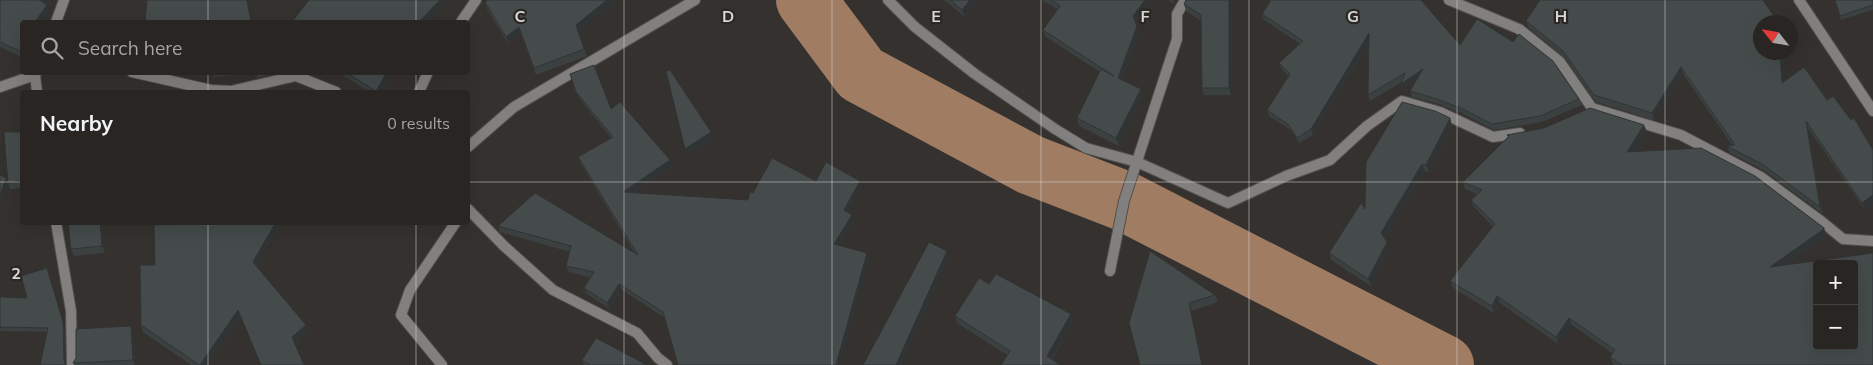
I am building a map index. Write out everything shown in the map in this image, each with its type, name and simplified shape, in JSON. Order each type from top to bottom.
[{"type":"street","points":[[57,20],[64,0]]},
{"type":"street","points":[[462,20],[476,0]]},
{"type":"street","points":[[470,145],[514,107],[695,0]]},
{"type":"street","points":[[888,0],[916,26],[975,74],[1055,130],[1086,148],[1137,162],[1228,203],[1286,176],[1330,160],[1367,126],[1402,101],[1440,112],[1493,137],[1527,132]]},
{"type":"street","points":[[1110,271],[1124,201],[1177,39],[1177,14],[1185,0]]},
{"type":"street","points":[[1449,0],[1520,29],[1560,62],[1588,110],[1681,135],[1761,177],[1822,221],[1843,239],[1873,241]]},
{"type":"street","points":[[1799,0],[1873,111]]},
{"type":"street","points":[[0,87],[33,75]]},
{"type":"street","points":[[36,75],[37,90]]},
{"type":"street","points":[[145,75],[211,90]]},
{"type":"street","points":[[420,90],[427,75]]},
{"type":"street","points":[[234,90],[296,76],[331,90]]},
{"type":"street","points":[[470,211],[504,246],[553,290],[637,333],[658,358],[667,365]]},
{"type":"street","points":[[57,225],[71,311],[72,365]]},
{"type":"street","points":[[442,365],[402,315],[410,290],[454,225]]},
{"type":"building","points":[[0,0],[40,0],[47,5],[36,20],[20,20],[20,51],[0,42]]},
{"type":"building","points":[[147,0],[247,0],[251,20],[145,20]]},
{"type":"building","points":[[309,0],[440,0],[421,20],[294,20]]},
{"type":"building","points":[[488,0],[607,0],[576,25],[584,49],[534,68],[519,27],[506,37],[485,2]]},
{"type":"building","points":[[950,0],[970,0],[962,10]]},
{"type":"building","points":[[1051,0],[1145,0],[1133,16],[1137,26],[1118,78],[1141,89],[1116,138],[1077,118],[1101,69],[1114,76],[1043,30],[1060,6]]},
{"type":"building","points":[[1186,0],[1229,0],[1229,88],[1202,88],[1201,15],[1184,4]]},
{"type":"building","points":[[1271,0],[1421,0],[1460,45],[1477,19],[1513,42],[1519,34],[1553,61],[1579,99],[1540,116],[1492,124],[1457,106],[1410,91],[1423,69],[1401,84],[1405,73],[1368,95],[1369,33],[1311,129],[1297,138],[1289,125],[1267,110],[1290,74],[1279,63],[1303,41],[1262,14]]},
{"type":"building","points":[[1540,0],[1763,0],[1773,15],[1753,15],[1753,60],[1781,60],[1782,83],[1804,67],[1827,100],[1833,96],[1851,120],[1854,118],[1873,150],[1873,195],[1862,203],[1806,121],[1820,207],[1762,164],[1727,146],[1735,145],[1681,67],[1652,113],[1594,95],[1563,51],[1526,21]]},
{"type":"building","points":[[1835,0],[1873,0],[1873,5],[1840,16]]},
{"type":"building","points":[[594,65],[611,109],[620,102],[670,160],[623,192],[748,200],[750,192],[753,193],[772,158],[816,181],[826,162],[860,181],[844,210],[852,215],[834,244],[867,253],[836,365],[678,365],[663,312],[619,284],[607,303],[584,288],[594,272],[566,266],[571,246],[498,226],[535,193],[638,255],[578,157],[613,137],[576,92],[570,74]]},
{"type":"building","points":[[670,70],[711,132],[685,149],[666,71]]},
{"type":"building","points":[[350,75],[385,75],[377,90]]},
{"type":"building","points":[[1402,102],[1435,111],[1450,118],[1426,165],[1422,164],[1381,233],[1387,242],[1368,279],[1329,253],[1361,203],[1365,209],[1366,162]]},
{"type":"building","points":[[1590,108],[1644,125],[1627,152],[1701,148],[1755,176],[1824,228],[1770,267],[1813,261],[1813,350],[1858,350],[1858,260],[1822,260],[1873,253],[1873,365],[1622,365],[1610,357],[1615,350],[1569,318],[1556,337],[1497,296],[1492,306],[1450,281],[1495,224],[1471,200],[1482,190],[1463,182],[1509,136],[1507,135],[1544,128]]},
{"type":"building","points":[[4,132],[20,132],[20,181],[8,183]]},
{"type":"building","points":[[0,175],[6,178],[0,195]]},
{"type":"building","points":[[68,225],[100,225],[102,246],[71,249]]},
{"type":"building","points":[[154,225],[274,225],[253,262],[306,325],[292,337],[304,365],[261,365],[238,310],[199,365],[141,325],[140,265],[155,265]]},
{"type":"building","points":[[929,242],[947,251],[896,365],[863,365]]},
{"type":"building","points":[[1150,251],[1215,295],[1189,303],[1202,365],[1140,365],[1129,323]]},
{"type":"building","points":[[47,268],[63,322],[64,361],[66,365],[40,365],[48,328],[0,327],[0,297],[27,298],[21,276]]},
{"type":"building","points":[[996,274],[1071,314],[1047,356],[1060,365],[1001,365],[1010,351],[955,316],[979,278],[989,284]]},
{"type":"building","points":[[131,326],[133,360],[73,363],[76,358],[76,329]]},
{"type":"building","points":[[596,338],[647,365],[590,365],[582,360]]},
{"type":"waterway","points":[[806,0],[861,74],[1031,165],[1124,201],[1444,365]]}]
